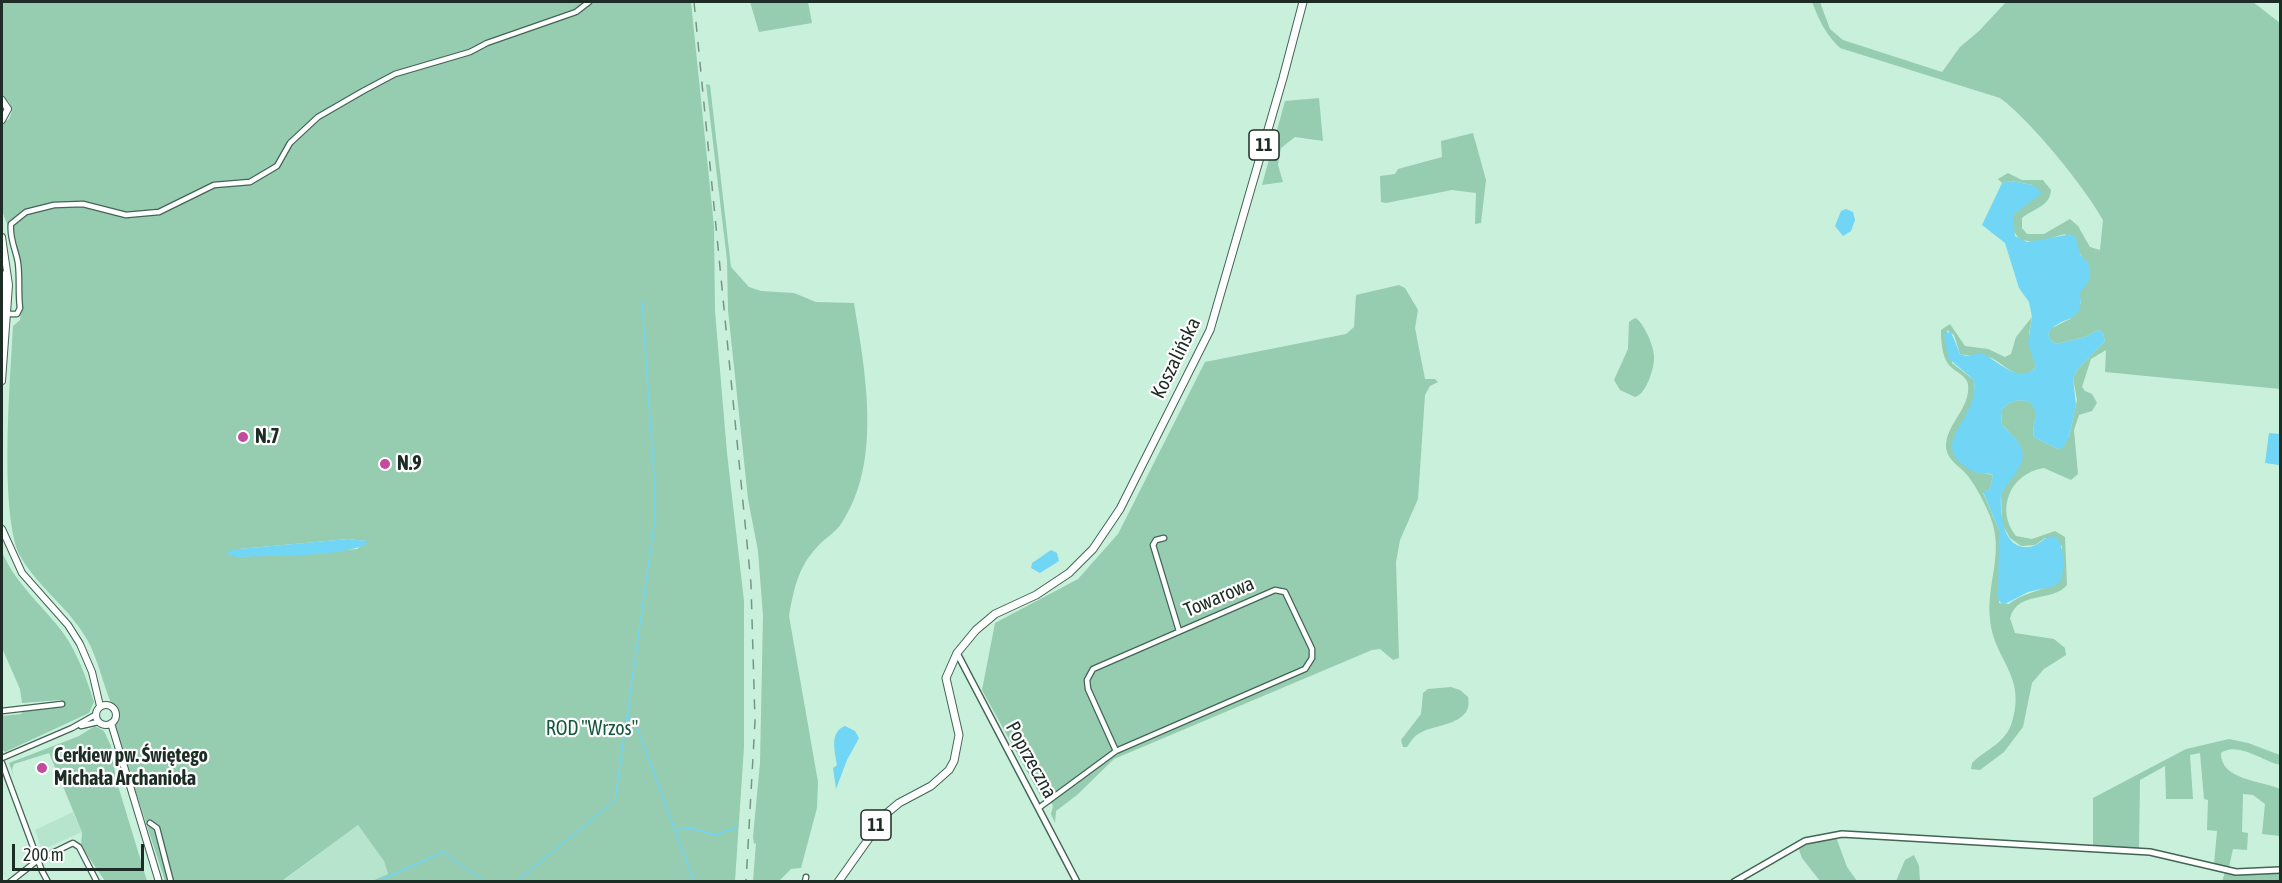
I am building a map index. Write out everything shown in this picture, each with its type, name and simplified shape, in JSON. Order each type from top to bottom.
[{"type":"highway","name":"Koszalińska","points":[[957,653],[976,630],[995,614],[1041,592],[1069,573],[1093,549],[1119,509],[1210,330],[1284,78],[1303,2]]},
{"type":"highway","name":"11","points":[[838,882],[887,813],[905,799],[931,786],[950,770],[959,735],[946,678],[957,653]]},
{"type":"main road","points":[[2,100],[8,109],[2,120]]},
{"type":"main road","points":[[2,237],[9,285],[5,314],[2,381]]},
{"type":"main road","points":[[2,529],[11,552],[28,581],[74,635],[96,683],[103,705],[97,718],[108,724],[116,745],[159,882]]},
{"type":"main road","points":[[103,705],[115,711],[115,719],[108,724]]},
{"type":"street","points":[[5,314],[17,314],[20,308],[19,266],[11,224],[26,212],[54,206],[83,204],[126,215],[159,212],[214,185],[250,182],[277,166],[290,143],[318,117],[395,74],[470,52],[487,43],[576,12],[589,2]]},
{"type":"street","name":"Towarowa","points":[[1164,538],[1156,540],[1153,545],[1179,631]]},
{"type":"street","name":"Towarowa","points":[[1275,590],[1282,590],[1312,649],[1311,662],[1299,673],[1116,751],[1088,689],[1089,676],[1099,665],[1179,631],[1275,590]]},
{"type":"street","name":"Poprzeczna","points":[[957,653],[1040,807],[1077,882]]},
{"type":"street","points":[[2,711],[62,704]]},
{"type":"street","points":[[2,758],[97,718]]},
{"type":"street","points":[[1040,807],[1116,751]]},
{"type":"street","points":[[2,763],[48,882]]},
{"type":"street","points":[[150,823],[157,828],[171,882]]},
{"type":"street","points":[[1734,882],[1796,845],[1831,835],[1887,835],[2150,852],[2236,872],[2280,870]]},
{"type":"street","points":[[10,882],[38,860],[66,845],[76,843],[96,882]]},
{"type":"shaded area","points":[[73,812],[82,832],[42,850],[35,830]]},
{"type":"shaded area","points":[[358,825],[384,861],[388,874],[372,881],[282,882]]},
{"type":"green space","name":"ROD \"Wrzos\"","points":[[2,2],[691,2],[714,227],[715,311],[727,453],[744,601],[744,747],[735,881],[372,881],[388,874],[384,861],[358,825],[282,881],[165,881],[114,725],[118,717],[94,654],[73,620],[25,563],[18,552],[12,530],[8,474],[9,410],[13,326],[20,320],[22,304],[19,255],[2,211],[2,124],[9,119],[12,111],[9,102],[2,96]],"holes":[[[348,539],[366,541],[357,549],[237,557],[239,549]]]},
{"type":"green space","points":[[750,2],[808,2],[812,23],[759,32]]},
{"type":"green space","points":[[1812,2],[1820,2],[1830,29],[1843,40],[1942,72],[1960,47],[1979,31],[2006,2],[2253,2],[2280,23],[2280,389],[2105,372],[2106,350],[2091,359],[2082,387],[2092,394],[2097,403],[2092,411],[2079,415],[2074,430],[2078,474],[2071,480],[2044,468],[2032,471],[2015,485],[2009,494],[2007,504],[2010,526],[2016,536],[2032,539],[2055,531],[2065,537],[2067,585],[2053,594],[2020,604],[2014,609],[2010,618],[2015,633],[2054,639],[2065,648],[2066,655],[2044,669],[2032,683],[2023,727],[2004,752],[1980,770],[1971,769],[1972,763],[2000,741],[2009,729],[2015,706],[2015,692],[2008,668],[1992,633],[1990,619],[1990,593],[1996,556],[1994,530],[1977,490],[1968,476],[1947,453],[1949,431],[1966,401],[1968,384],[1965,378],[1951,367],[1945,357],[1941,330],[1950,324],[1965,346],[1988,349],[2005,357],[2011,354],[2016,337],[2032,317],[2029,334],[2036,367],[2023,374],[2011,371],[1989,357],[1960,354],[1954,335],[1947,330],[1952,363],[1974,380],[1972,403],[1955,435],[1966,465],[1974,471],[1993,475],[1990,489],[1983,493],[1999,530],[1999,603],[2009,604],[2051,585],[2062,576],[2062,546],[2045,538],[2035,545],[2021,546],[2010,538],[2002,524],[2001,494],[2009,479],[2016,439],[2002,425],[2001,411],[2015,401],[2023,400],[2032,403],[2035,412],[2034,437],[2058,449],[2069,437],[2077,400],[2073,378],[2076,371],[2105,341],[2103,333],[2098,330],[2085,337],[2057,344],[2051,341],[2048,334],[2052,328],[2070,319],[2081,303],[2079,293],[2084,284],[2086,268],[2077,248],[2065,234],[2036,242],[2020,240],[2012,229],[2013,215],[2029,201],[2033,185],[2011,181],[2002,183],[1998,179],[2008,173],[2022,180],[2043,180],[2051,190],[2044,204],[2022,218],[2022,228],[2027,234],[2044,234],[2070,219],[2078,226],[2090,247],[2100,250],[2103,220],[2056,154],[2000,98],[1840,48],[1823,27]]},
{"type":"green space","points":[[706,84],[710,85],[731,267],[749,287],[761,291],[794,293],[816,302],[854,303],[866,386],[866,445],[862,473],[854,499],[839,527],[818,546],[801,570],[789,616],[818,782],[817,808],[801,868],[791,869],[779,881],[753,881],[756,843],[754,844],[753,837],[760,763],[763,616],[758,551],[748,499],[728,310],[727,260]]},
{"type":"green space","points":[[1319,98],[1323,141],[1295,137],[1281,148],[1278,165],[1283,182],[1262,185],[1285,101]]},
{"type":"green space","points":[[1473,133],[1486,180],[1481,223],[1475,224],[1476,193],[1452,190],[1386,203],[1381,202],[1380,176],[1395,174],[1398,169],[1442,157],[1441,141]]},
{"type":"green space","points":[[1399,285],[1405,288],[1418,310],[1415,328],[1425,379],[1435,379],[1438,382],[1430,386],[1425,395],[1418,499],[1400,540],[1396,562],[1399,658],[1393,660],[1380,649],[1372,650],[1114,759],[1077,795],[1056,811],[1055,823],[1051,814],[1053,806],[1048,797],[1041,797],[982,690],[995,623],[1078,579],[1118,534],[1205,362],[1346,334],[1354,327],[1356,295]]},
{"type":"green space","points":[[1635,318],[1648,334],[1654,356],[1649,380],[1643,391],[1635,397],[1620,390],[1614,380],[1628,349],[1629,322]]},
{"type":"green space","points":[[2,552],[21,584],[67,638],[80,664],[94,702],[89,713],[5,752],[2,749],[2,716],[21,714],[24,710],[62,707],[61,700],[22,703],[20,689],[2,648]]},
{"type":"green space","points":[[1451,687],[1460,690],[1468,697],[1465,713],[1452,722],[1420,733],[1407,747],[1403,747],[1401,740],[1421,714],[1423,693],[1428,689]]},
{"type":"green space","points":[[95,726],[104,731],[111,746],[116,779],[147,881],[105,881],[81,846],[82,832],[49,753],[14,764],[12,769],[14,777],[9,763],[79,736]]},
{"type":"green space","points":[[2229,739],[2248,743],[2280,755],[2280,765],[2242,750],[2227,750],[2221,753],[2227,769],[2235,774],[2280,789],[2280,836],[2262,834],[2265,804],[2253,795],[2243,794],[2242,832],[2248,833],[2247,850],[2233,849],[2229,867],[2214,864],[2217,831],[2207,830],[2208,800],[2204,799],[2200,753],[2190,755],[2193,799],[2166,799],[2165,766],[2140,780],[2139,848],[2093,846],[2093,798],[2186,749]]},
{"type":"green space","points":[[1836,837],[1847,867],[1857,881],[1820,881],[1802,858],[1798,847]]},
{"type":"green space","points":[[1914,855],[1919,866],[1920,881],[1896,881],[1905,860]]},
{"type":"green space","points":[[2225,872],[2246,875],[2280,872],[2280,881],[2222,882]]},
{"type":"water","points":[[2011,181],[2033,185],[2042,193],[2013,215],[2015,236],[2027,242],[2072,234],[2076,238],[2080,254],[2090,265],[2090,279],[2080,293],[2079,310],[2076,315],[2053,328],[2048,334],[2051,341],[2057,344],[2085,337],[2098,330],[2103,333],[2105,341],[2076,371],[2073,378],[2076,405],[2069,437],[2063,448],[2058,449],[2034,437],[2035,412],[2031,403],[2023,400],[2014,401],[2001,411],[2002,425],[2019,443],[2023,457],[2018,470],[2001,494],[2004,528],[2013,543],[2020,546],[2033,546],[2048,537],[2056,537],[2063,559],[2060,582],[2054,586],[2028,592],[2003,605],[1998,599],[1999,530],[1983,492],[1990,489],[1993,475],[1974,472],[1959,462],[1953,452],[1953,442],[1957,431],[1974,395],[1974,380],[1948,358],[1944,333],[1951,332],[1960,354],[1966,356],[1982,353],[2016,373],[2023,374],[2036,367],[2028,343],[2032,317],[2029,302],[2019,288],[2005,243],[1982,225],[2002,183]]},
{"type":"water","points":[[1846,209],[1853,212],[1855,220],[1851,231],[1843,236],[1835,226],[1841,211]]},
{"type":"water","points":[[2269,433],[2279,434],[2279,465],[2265,463]]},
{"type":"water","points":[[348,539],[367,541],[367,544],[322,554],[237,557],[227,554],[228,551],[239,549]]},
{"type":"water","points":[[1051,550],[1057,553],[1059,561],[1040,573],[1031,568],[1032,563]]},
{"type":"water","points":[[845,726],[855,731],[859,738],[847,760],[836,789],[833,768],[837,765],[834,749],[835,738],[840,729]]},
{"type":"waterway","points":[[516,882],[615,800],[654,525],[654,477],[642,302]]},
{"type":"waterway","points":[[628,717],[634,719],[694,882]]},
{"type":"waterway","points":[[676,830],[691,828],[714,835],[738,827]]},
{"type":"waterway","points":[[376,882],[443,852],[485,882]]},
{"type":"railway","points":[[694,2],[751,584],[755,721],[746,882]]},
{"type":"place","name":"N.7","points":[[243,437]]},
{"type":"place","name":"N.9","points":[[385,464]]},
{"type":"place","name":"Cerkiew pw. Świętego Michała Archanioła","points":[[42,768]]}]
